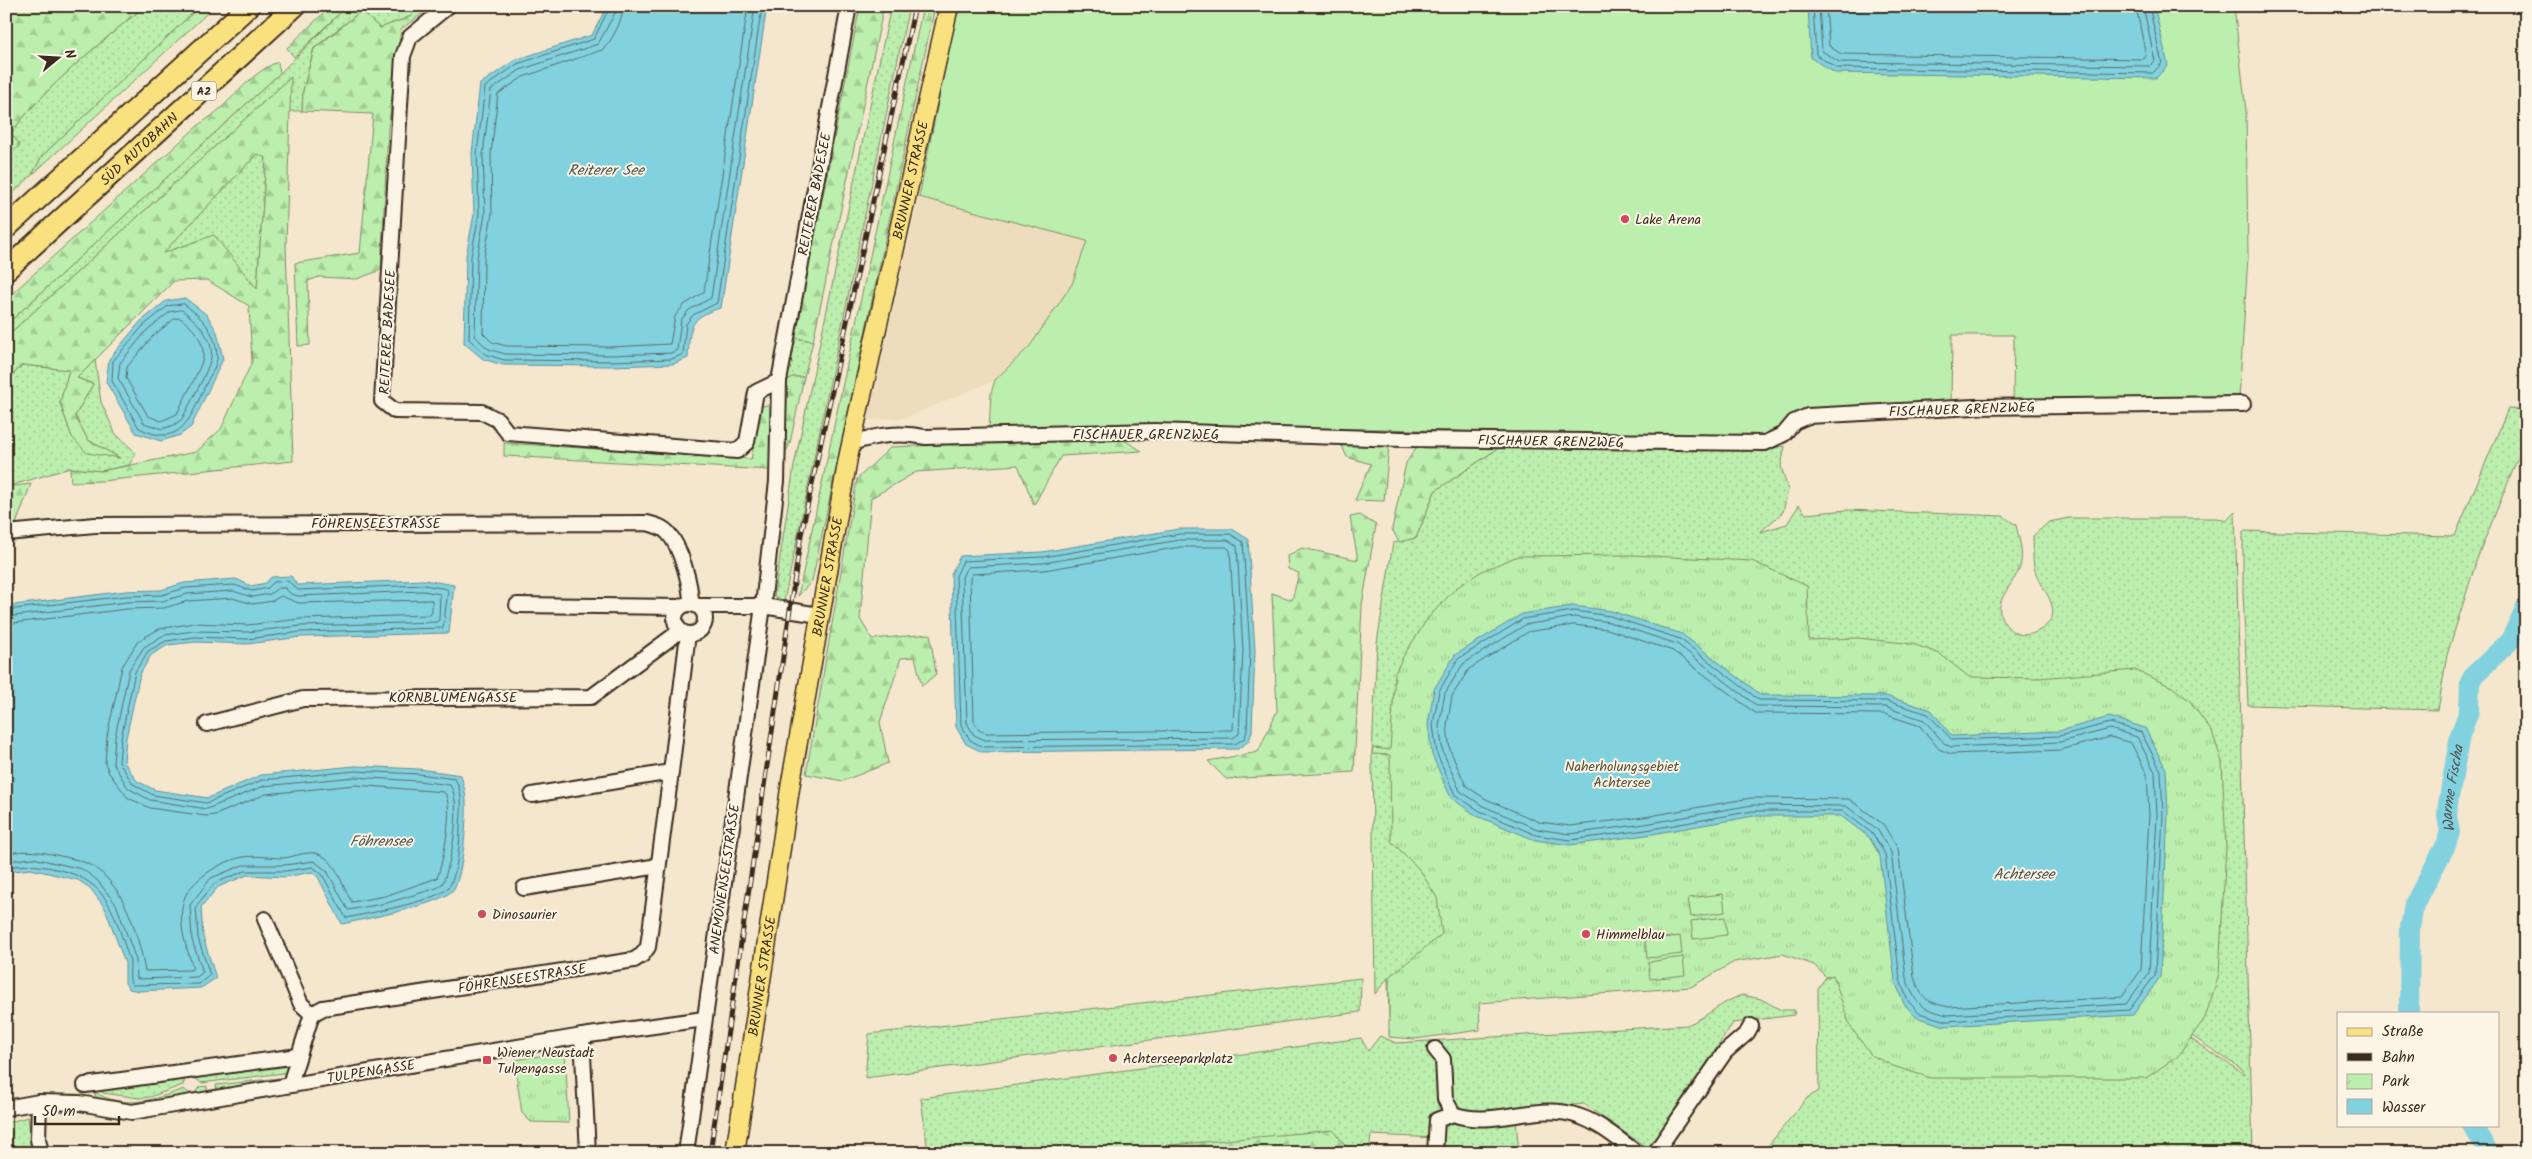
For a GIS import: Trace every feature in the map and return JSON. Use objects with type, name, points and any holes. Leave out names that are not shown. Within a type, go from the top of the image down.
[{"type":"highway","name":"A2","points":[[6,228],[249,6]]},
{"type":"highway","name":"SÜD AUTOBAHN","points":[[6,270],[295,6]]},
{"type":"main road","name":"BRUNNER STRASSE","points":[[735,1153],[819,615],[852,443],[949,6]]},
{"type":"street","name":"REITERER BADESEE","points":[[448,6],[410,37],[403,56],[382,401],[395,411],[482,412],[498,420],[508,433],[737,451],[747,442],[756,392],[779,381]]},
{"type":"street","name":"REITERER BADESEE","points":[[763,606],[777,480],[779,381],[849,6]]},
{"type":"street","name":"FISCHAUER GRENZWEG","points":[[852,443],[870,437],[902,433],[924,437],[1155,432],[1402,439],[1764,443],[1784,434],[1794,422],[1808,416],[1974,407],[2243,404]]},
{"type":"street","name":"FÖHRENSEESTRASSE","points":[[6,533],[105,525],[648,523],[668,532],[675,542],[691,590],[690,605]]},
{"type":"street","points":[[517,605],[763,606],[819,615]]},
{"type":"street","points":[[690,605],[674,616],[684,632],[697,632],[732,606]]},
{"type":"street","points":[[690,605],[704,612],[704,625]]},
{"type":"street","name":"ANEMONENSEESTRASSE","points":[[686,1153],[763,606]]},
{"type":"street","name":"FÖHRENSEESTRASSE","points":[[312,1014],[323,1008],[634,960],[642,955],[648,947],[671,772],[684,632]]},
{"type":"street","name":"KORNBLUMENGASSE","points":[[207,724],[303,699],[591,697],[684,632]]},
{"type":"street","points":[[532,795],[671,772]]},
{"type":"street","points":[[524,888],[658,866]]},
{"type":"street","points":[[265,919],[302,1004],[312,1014],[290,1084]]},
{"type":"street","name":"TULPENGASSE","points":[[6,1108],[39,1102],[79,1103],[132,1112],[582,1036],[704,1018]]},
{"type":"street","points":[[1655,1153],[1724,1052],[1748,1033],[1752,1026]]},
{"type":"street","points":[[582,1036],[588,1153]]},
{"type":"street","points":[[1435,1049],[1443,1059],[1445,1099],[1453,1114]]},
{"type":"street","points":[[85,1085],[298,1056]]},
{"type":"street","points":[[39,1102],[38,1139],[41,1153]]},
{"type":"street","points":[[1435,1153],[1437,1120],[1453,1114],[1469,1120],[1556,1112],[1577,1115],[1592,1122],[1637,1153]]},
{"type":"shaded area","points":[[919,197],[1087,241],[1072,284],[1030,346],[995,380],[905,418],[867,420]]},
{"type":"green space","points":[[6,6],[79,6],[91,12],[89,6],[145,6],[74,66],[40,99],[11,133],[20,145],[6,158]]},
{"type":"green space","points":[[145,6],[200,6],[42,156],[32,175],[6,200],[6,158],[19,145],[11,133],[25,115],[57,82]]},
{"type":"green space","points":[[200,6],[215,6],[32,175],[42,156]]},
{"type":"green space","points":[[331,6],[347,6],[294,57],[287,48]]},
{"type":"green space","points":[[347,6],[414,6],[412,16],[380,28],[361,11],[314,48],[303,91],[302,111],[289,111],[290,78],[6,337],[6,325],[280,73]]},
{"type":"green space","points":[[414,6],[433,6],[401,29],[388,130],[381,270],[357,279],[319,277],[308,281],[310,345],[298,346],[295,263],[360,253],[373,114],[302,111],[303,91],[314,49],[361,11],[380,28],[412,16]]},
{"type":"green space","points":[[860,6],[884,6],[813,341],[795,338]]},
{"type":"green space","points":[[891,6],[909,6],[784,601],[774,596],[794,466]]},
{"type":"green space","points":[[923,6],[935,6],[812,581],[798,596]]},
{"type":"green space","name":"Lake Arena","points":[[965,6],[2234,6],[2246,111],[2248,257],[2239,398],[2013,404],[2014,335],[1952,335],[1951,403],[1794,413],[1785,426],[1766,440],[1381,429],[989,431],[991,393],[995,380],[1030,346],[1072,284],[1087,241],[919,197],[955,18]]},
{"type":"green space","points":[[278,62],[280,73],[6,325],[6,299],[201,123],[221,108],[248,81]]},
{"type":"green space","points":[[291,77],[286,246],[293,461],[102,481],[71,482],[70,468],[101,471],[196,452],[221,429],[252,362],[249,306],[207,280],[174,281],[77,378],[93,384],[75,416],[88,440],[120,458],[87,453],[72,437],[60,403],[69,370],[23,365],[6,381],[6,337]],"holes":[[[257,154],[266,158],[257,289],[214,235],[163,253]]]},
{"type":"green space","points":[[257,154],[266,158],[257,289],[162,253]]},
{"type":"green space","points":[[795,338],[813,341],[804,377],[792,377],[787,381]]},
{"type":"green space","points":[[95,360],[101,402],[115,433],[136,453],[129,465],[101,471],[70,468],[6,487],[6,381],[23,365],[69,370],[60,403],[72,437],[118,457],[88,440],[75,416],[93,384],[77,378]]},
{"type":"green space","points":[[792,377],[804,377],[790,443],[780,465],[787,381]]},
{"type":"green space","points":[[774,404],[770,470],[504,456],[504,443],[751,459],[762,406]]},
{"type":"green space","points":[[2508,409],[2526,410],[2526,438],[2477,559],[2447,655],[2438,710],[2248,705],[2243,591],[2243,531],[2455,536]]},
{"type":"green space","points":[[1121,438],[1142,451],[1061,456],[1034,505],[1018,465],[916,472],[871,498],[860,619],[872,639],[930,634],[936,674],[922,686],[915,657],[901,658],[880,722],[888,763],[843,781],[806,774],[857,479],[891,447]]},
{"type":"green space","points":[[1341,444],[1389,445],[1384,501],[1355,500],[1371,464],[1347,457]]},
{"type":"green space","points":[[1418,445],[1500,447],[1435,491],[1416,538],[1399,542],[1392,529],[1406,463]]},
{"type":"green space","name":"Naherholungsgebiet Achtersee","points":[[1785,446],[1781,466],[1788,490],[1783,512],[1760,532],[1787,524],[1799,505],[1806,514],[1847,510],[2003,516],[2016,525],[2021,546],[2021,562],[2017,574],[2001,601],[2000,615],[2010,629],[2021,635],[2035,633],[2040,630],[2049,623],[2052,616],[2050,600],[2037,575],[2033,559],[2033,536],[2049,522],[2069,518],[2217,518],[2226,521],[2235,512],[2253,1153],[1762,1153],[1807,1098],[1819,1091],[1818,988],[1826,977],[1833,975],[2163,1051],[1499,870],[1389,1018],[1388,978],[1375,994],[1372,754],[1377,643],[1393,543],[1416,538],[1435,491],[1500,447],[1772,448]],"holes":[[[2192,1036],[2243,1070],[2244,1074],[2191,1039]]]},
{"type":"green space","points":[[31,484],[16,524],[6,525],[6,487]]},
{"type":"green space","points":[[1360,515],[1376,525],[1362,605],[1354,772],[1226,779],[1208,761],[1258,752],[1277,711],[1272,593],[1292,600],[1299,573],[1288,569],[1287,556],[1302,548],[1358,560],[1350,517]]},
{"type":"green space","name":"Naherholungsgebiet Achtersee","points":[[1631,555],[1752,561],[1807,586],[1809,640],[1858,638],[1913,644],[1940,654],[1969,677],[2039,678],[2135,670],[2172,687],[2190,701],[2212,732],[2222,762],[2226,846],[2219,974],[2205,1018],[2179,1055],[2146,1078],[1931,1078],[1893,1066],[1871,1055],[1850,1026],[1833,975],[1826,977],[1814,965],[1783,954],[1734,962],[1691,987],[1479,1003],[1480,1030],[1415,1039],[1389,1037],[1389,977],[1442,934],[1437,898],[1420,870],[1391,841],[1390,755],[1372,754],[1373,748],[1390,750],[1395,673],[1404,655],[1428,618],[1456,588],[1482,571],[1518,556]]},
{"type":"green space","points":[[1723,894],[1725,912],[1691,917],[1688,898]]},
{"type":"green space","points":[[1725,917],[1727,935],[1693,939],[1691,921]]},
{"type":"green space","points":[[1680,936],[1682,954],[1647,958],[1645,940]]},
{"type":"green space","points":[[1683,957],[1685,975],[1650,979],[1648,962]]},
{"type":"green space","points":[[1361,978],[1360,1012],[865,1078],[869,1034]]},
{"type":"green space","points":[[1742,995],[1761,999],[1781,1010],[1795,1010],[1794,1015],[1733,1023],[1650,1150],[1584,1104],[1515,1110],[1519,1153],[1438,1153],[1438,1138],[1371,1135],[1369,1153],[1346,1153],[1346,1146],[1150,1147],[1117,1153],[928,1153],[921,1098],[1361,1038],[1368,1051],[1380,1036],[1396,1043],[1687,1025]]},
{"type":"green space","points":[[565,1052],[569,1123],[531,1122],[522,1113],[514,1060]]},
{"type":"green space","points":[[284,1063],[288,1068],[287,1072],[284,1073],[201,1083],[194,1077],[228,1074],[236,1068],[241,1072]]},
{"type":"green space","points":[[186,1077],[183,1085],[150,1097],[139,1098],[103,1093],[96,1088]]},
{"type":"green space","points":[[280,1078],[278,1080],[217,1092],[216,1085]]},
{"type":"green space","points":[[207,1086],[207,1094],[139,1104],[112,1103],[97,1100],[94,1092],[117,1101],[128,1102],[150,1100],[184,1089],[189,1093],[195,1093],[199,1087]]},
{"type":"green space","points":[[28,1117],[33,1153],[6,1153],[6,1123]]},
{"type":"green space","points":[[1333,1130],[1346,1146],[1346,1153],[1117,1153],[1150,1147]]},
{"type":"water","name":"Reiterer See","points":[[607,6],[767,6],[721,308],[702,315],[697,320],[693,325],[689,339],[688,358],[673,364],[611,366],[503,365],[483,359],[464,343],[466,256],[474,214],[472,153],[480,84],[515,60],[592,35]]},
{"type":"water","points":[[1808,6],[2154,6],[2168,65],[2156,78],[1835,73],[1811,58]]},
{"type":"water","points":[[185,298],[207,315],[217,332],[223,359],[191,427],[180,435],[161,441],[136,433],[106,382],[109,359],[140,322],[166,301]]},
{"type":"water","points":[[1179,529],[1232,529],[1248,539],[1255,651],[1252,731],[1249,741],[1238,749],[982,752],[966,744],[956,727],[951,574],[960,556],[1042,552]]},
{"type":"water","name":"Föhrensee","points":[[291,576],[297,585],[424,580],[454,585],[449,633],[301,637],[247,644],[195,642],[168,645],[151,655],[140,674],[126,738],[124,762],[137,781],[155,790],[208,798],[261,775],[355,766],[419,769],[461,775],[466,798],[466,821],[462,862],[456,885],[444,897],[432,902],[342,924],[318,877],[312,872],[285,877],[247,875],[218,887],[201,907],[203,937],[216,978],[201,988],[139,991],[129,989],[125,983],[125,963],[105,908],[90,888],[78,880],[31,869],[6,872],[6,606],[126,591],[161,590],[184,583],[236,579],[251,586],[266,583],[271,577]]},
{"type":"water","name":"Achtersee","points":[[1573,606],[1611,611],[1682,634],[1761,695],[1886,696],[1931,710],[1952,736],[2059,731],[2110,717],[2145,728],[2166,769],[2168,815],[2160,977],[2133,1015],[1945,1026],[1916,1017],[1904,1004],[1895,981],[1880,856],[1869,837],[1841,816],[1754,816],[1646,835],[1570,845],[1535,840],[1477,816],[1451,798],[1432,755],[1428,725],[1434,689],[1455,655],[1522,614]]},
{"type":"waterway","name":"Warme Fischa","points":[[2409,1012],[2410,928],[2414,905],[2446,845],[2450,832],[2447,816],[2448,804],[2460,735],[2469,711],[2470,682],[2474,675],[2510,641],[2526,607]]},
{"type":"waterway","name":"Warme Fischa","points":[[2473,1126],[2489,1153]]},
{"type":"railway","points":[[710,1153],[801,535],[915,6]]},
{"type":"place","name":"Lake Arena","points":[[1625,219]]},
{"type":"place","name":"Dinosaurier","points":[[482,914]]},
{"type":"place","name":"Himmelblau","points":[[1586,934]]},
{"type":"place","name":"Achterseeparkplatz","points":[[1113,1058]]},
{"type":"place","name":"Wiener Neustadt Tulpengasse","points":[[487,1060]]}]
